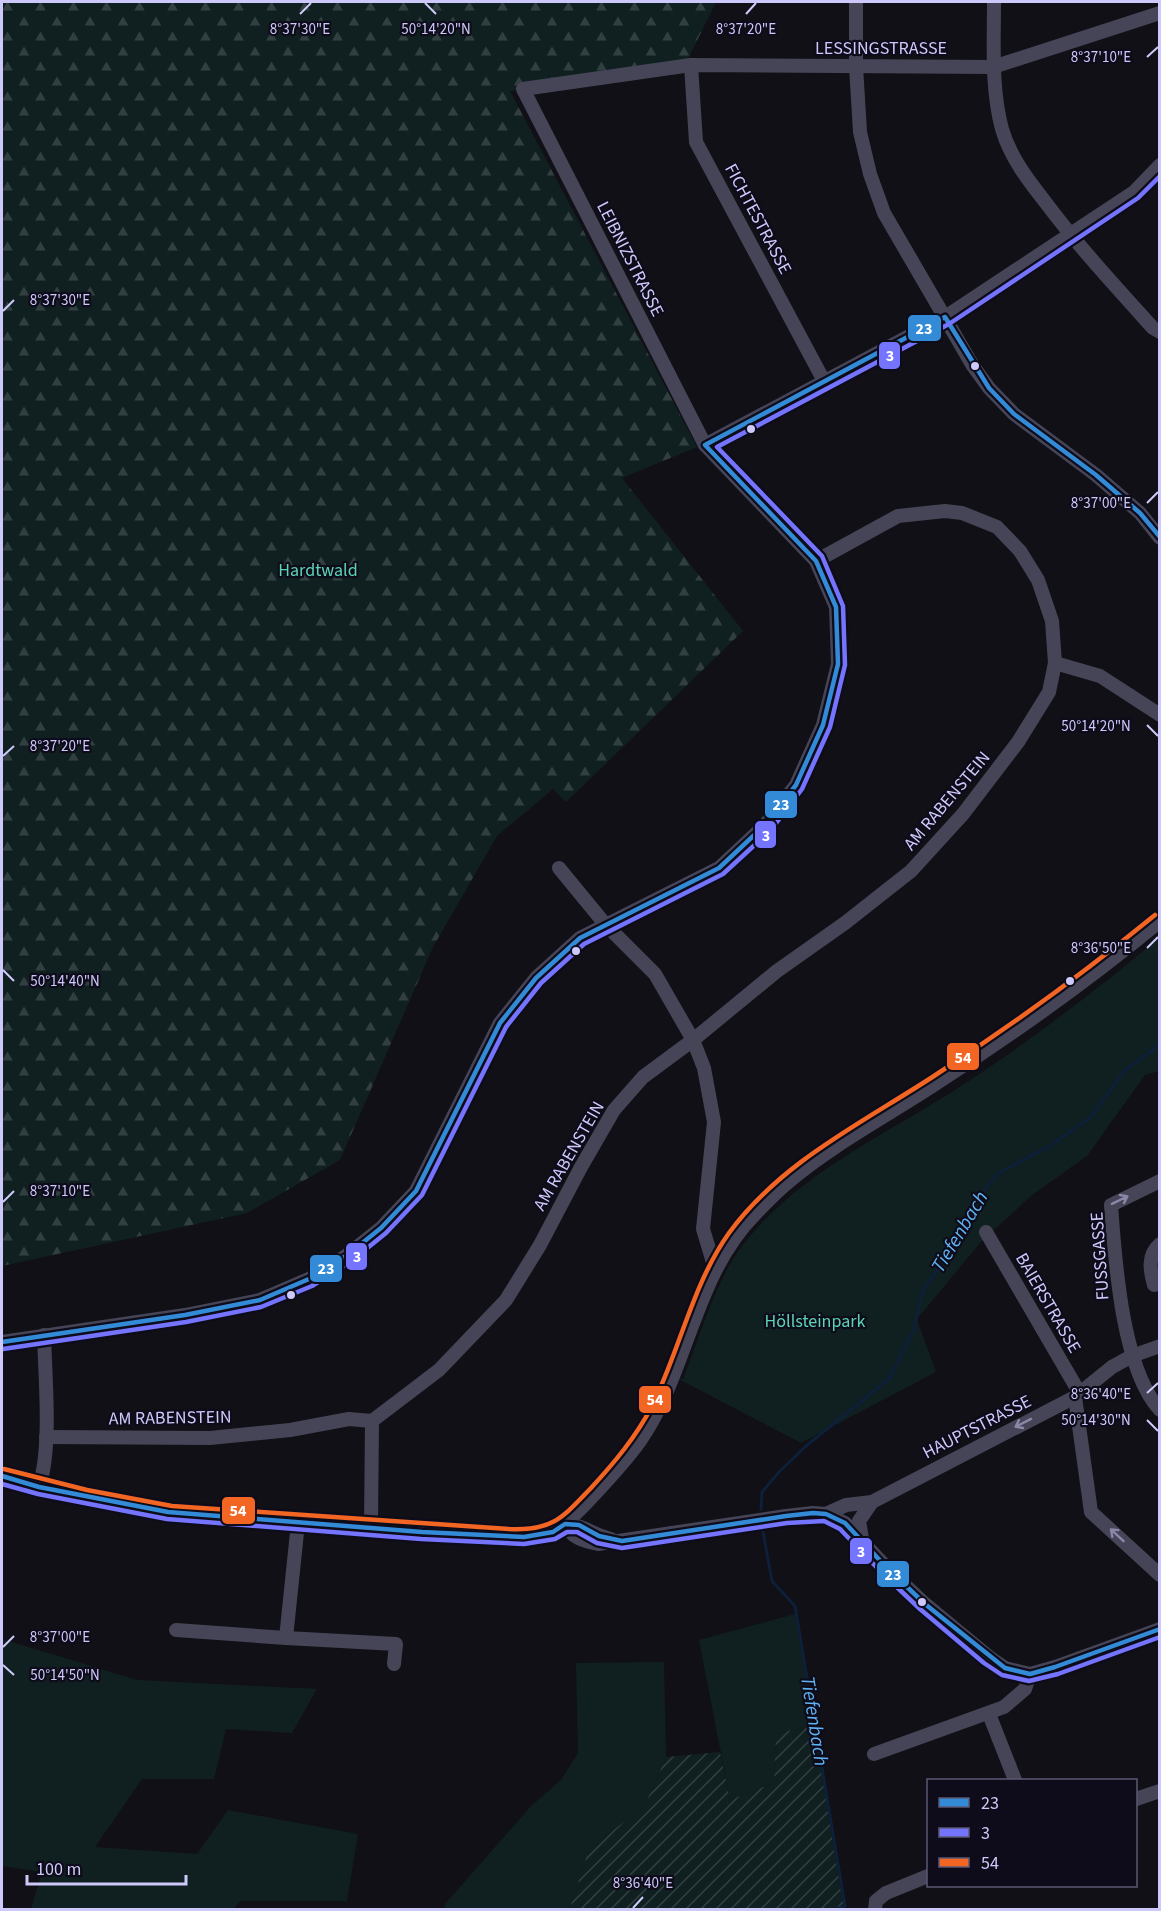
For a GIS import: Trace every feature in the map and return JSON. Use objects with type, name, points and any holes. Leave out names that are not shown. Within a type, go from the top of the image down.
[{"type":"street","points":[[856,2],[856,66],[860,132],[870,174],[884,213],[989,388],[1014,414],[1096,475],[1140,513],[1160,538]]},
{"type":"street","points":[[994,2],[993,67],[1002,127],[1009,148],[1023,173],[1071,236],[1153,328],[1160,332]]},
{"type":"street","name":"LESSINGSTRASSE","points":[[523,89],[691,65],[993,67],[1160,13]]},
{"type":"street","name":"FICHTESTRASSE","points":[[691,65],[696,142],[825,381]]},
{"type":"street","name":"LEIBNIZSTRASSE","points":[[523,89],[705,445],[816,561]]},
{"type":"street","points":[[705,445],[945,317],[1071,236],[1134,192],[1160,165]]},
{"type":"street","name":"AM RABENSTEIN","points":[[46,1437],[210,1438],[290,1430],[349,1419],[372,1420],[439,1370],[506,1300],[540,1245],[614,1110],[643,1077],[693,1040],[777,971],[845,923],[911,872],[963,814],[1018,742],[1049,692],[1055,663],[1052,621],[1038,580],[1020,551],[997,527],[962,513],[945,511],[898,516],[816,561]]},
{"type":"street","points":[[2,1342],[260,1300],[309,1279],[346,1256],[381,1228],[416,1191],[500,1023],[536,978],[580,938],[719,868],[765,825],[796,785],[823,725],[838,664],[836,608],[816,561]]},
{"type":"street","points":[[1055,663],[1100,676],[1160,715]]},
{"type":"street","points":[[559,868],[605,924],[655,974],[693,1040],[704,1068],[714,1122],[703,1229],[715,1269]]},
{"type":"street","points":[[2,1476],[39,1487],[168,1512],[524,1538],[553,1532],[565,1524],[643,1437],[673,1377],[715,1269],[751,1218],[786,1183],[830,1151],[939,1082],[1037,1015],[1085,981],[1160,921]]},
{"type":"street","name":"FUSSGASSE","points":[[1132,1356],[1117,1276],[1111,1205],[1160,1181]]},
{"type":"street","name":"BAIERSTRASSE","points":[[986,1232],[1077,1395]]},
{"type":"street","points":[[1154,1285],[1150,1270],[1153,1251],[1160,1244]]},
{"type":"street","points":[[39,1487],[46,1437],[44,1335]]},
{"type":"street","name":"HAUPTSTRASSE","points":[[826,1514],[846,1505],[872,1502],[1077,1395],[1102,1373],[1132,1356],[1160,1346]]},
{"type":"street","points":[[1132,1356],[1150,1400],[1160,1410]]},
{"type":"street","points":[[1077,1395],[1091,1512],[1160,1575]]},
{"type":"street","points":[[371,1527],[372,1420]]},
{"type":"street","points":[[862,1539],[859,1521],[872,1502]]},
{"type":"street","points":[[565,1524],[579,1525],[599,1536],[622,1541],[786,1516],[826,1514],[845,1523],[925,1604],[988,1658],[1005,1668],[1030,1674],[1160,1629]]},
{"type":"street","points":[[286,1638],[298,1522]]},
{"type":"street","points":[[176,1630],[396,1644],[394,1664]]},
{"type":"street","points":[[874,1754],[1004,1707],[1025,1689],[1030,1674]]},
{"type":"street","points":[[989,1714],[1015,1779]]},
{"type":"street","points":[[1137,1799],[1160,1791]]},
{"type":"street","points":[[875,1910],[876,1901],[885,1893],[927,1876]]},
{"type":"green space","name":"Hardtwald","points":[[2,2],[716,2],[685,65],[510,91],[697,447],[622,478],[743,631],[566,802],[553,789],[497,836],[433,947],[340,1160],[247,1213],[2,1266]]},
{"type":"green space","name":"Höllsteinpark","points":[[1159,938],[1159,1071],[1145,1075],[1087,1156],[1032,1195],[981,1242],[917,1319],[936,1372],[801,1443],[673,1376],[683,1379],[730,1264],[761,1224],[785,1201],[838,1161],[952,1092],[1006,1056],[1084,999]]},
{"type":"green space","points":[[795,1614],[814,1726],[776,1733],[774,1783],[730,1800],[699,1640]]},
{"type":"green space","points":[[2,1639],[137,1680],[317,1689],[292,1733],[226,1729],[214,1779],[142,1779],[95,1847],[197,1854],[228,1810],[358,1834],[347,1901],[240,1901],[233,1910],[31,1909],[42,1872],[2,1866]]},
{"type":"green space","points":[[664,1662],[666,1757],[644,1807],[589,1848],[570,1908],[444,1910],[445,1904],[532,1805],[561,1780],[578,1753],[576,1663]]},
{"type":"green space","points":[[814,1726],[844,1909],[564,1909],[570,1908],[589,1848],[644,1807],[666,1757],[720,1752],[730,1800],[774,1783],[776,1733]]},
{"type":"waterway","name":"Tiefenbach","points":[[761,1509],[762,1492],[779,1472],[806,1446],[889,1379],[914,1329],[923,1290],[955,1246],[974,1203],[998,1173],[1048,1147],[1090,1118],[1125,1070],[1157,1047],[1160,1042]]},
{"type":"waterway","name":"Tiefenbach","points":[[763,1532],[772,1581],[795,1606],[845,1906],[833,1910]]},
{"type":"transit line","name":"3","points":[[3,1349],[186,1322],[261,1307],[312,1286],[350,1262],[386,1233],[422,1195],[506,1027],[541,983],[584,944],[723,874],[771,830],[802,789],[830,727],[845,665],[843,606],[822,556],[717,447],[949,324],[1138,198],[1160,176]]},
{"type":"transit line","name":"23","points":[[2,1342],[185,1315],[260,1300],[309,1279],[346,1256],[381,1228],[416,1191],[500,1023],[536,978],[580,938],[719,868],[765,825],[796,785],[823,725],[838,664],[836,607],[816,561],[705,445],[945,317],[989,388],[1014,414],[1096,475],[1140,513],[1160,537]]},
{"type":"transit line","name":"54","points":[[4,1469],[87,1490],[172,1506],[509,1529],[536,1528],[547,1525],[564,1515],[600,1479],[639,1428],[662,1385],[705,1274],[729,1233],[750,1208],[773,1185],[824,1146],[934,1076],[1047,999],[1155,915]]},
{"type":"transit line","name":"23","points":[[2,1476],[39,1487],[168,1512],[422,1532],[524,1537],[553,1532],[565,1524],[579,1525],[599,1536],[622,1541],[786,1516],[826,1514],[845,1523],[925,1604],[1005,1668],[1030,1674],[1160,1629]]},
{"type":"transit line","name":"3","points":[[2,1484],[38,1494],[167,1519],[421,1539],[524,1544],[555,1539],[567,1532],[577,1532],[597,1543],[622,1548],[787,1523],[824,1521],[840,1529],[920,1609],[984,1663],[1002,1675],[1029,1681],[1058,1674],[1160,1637]]}]
